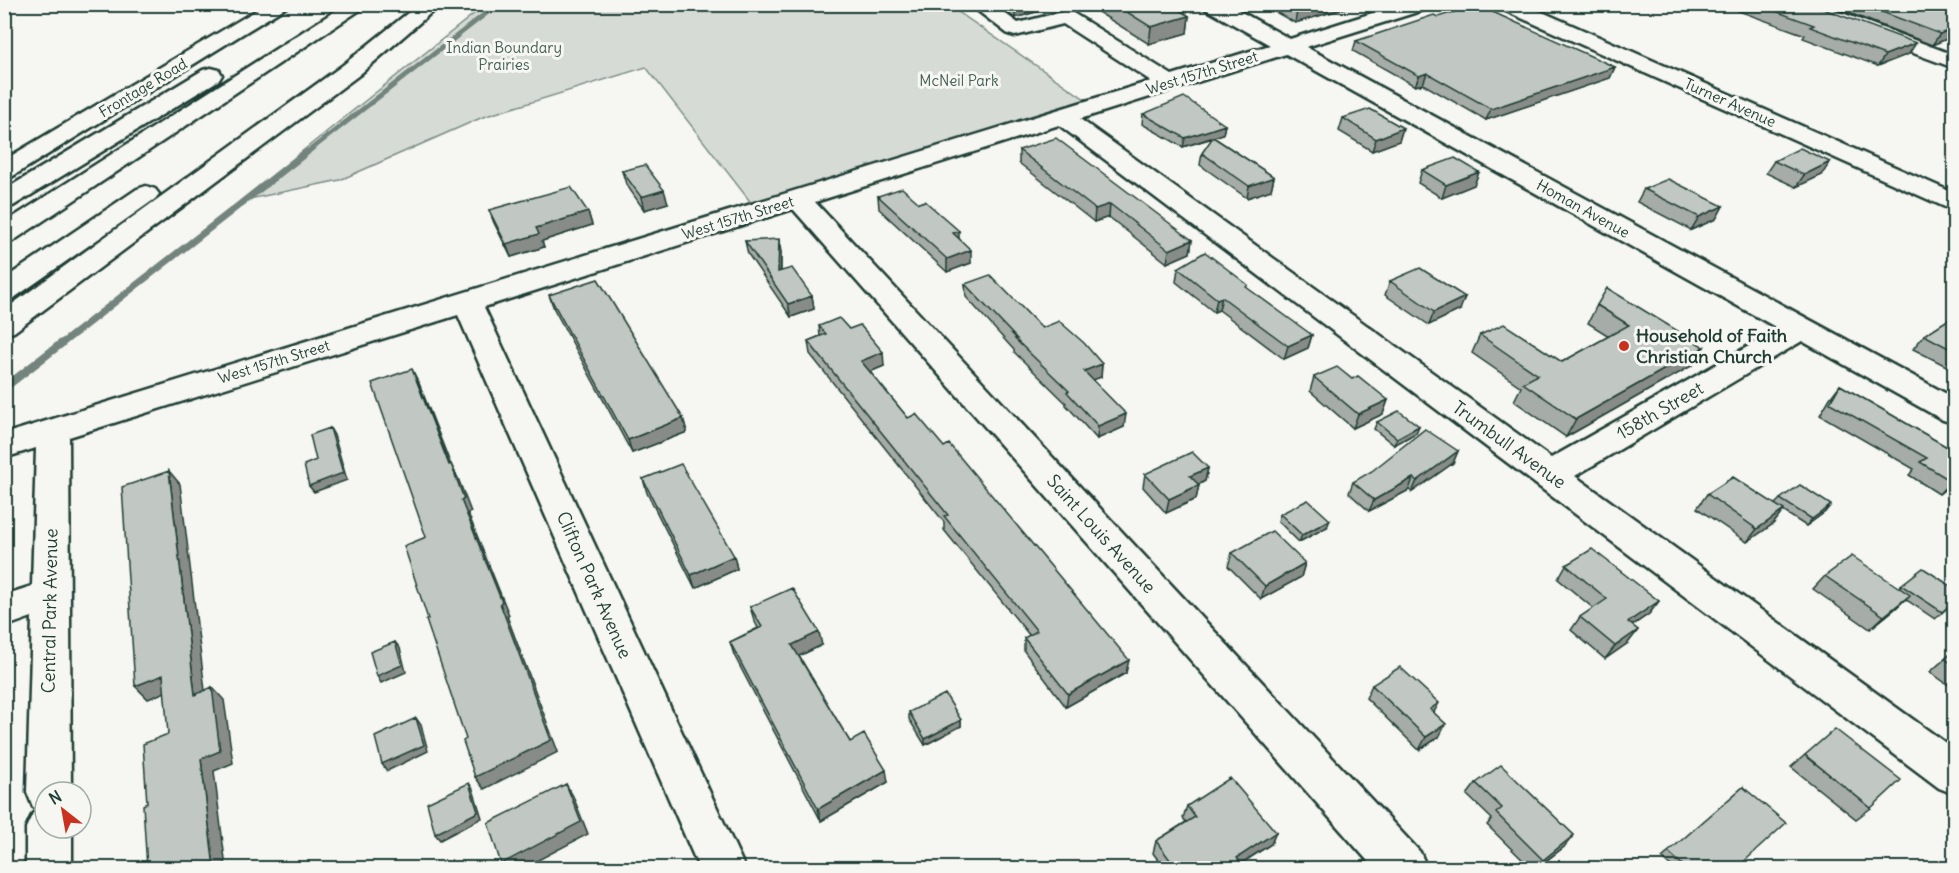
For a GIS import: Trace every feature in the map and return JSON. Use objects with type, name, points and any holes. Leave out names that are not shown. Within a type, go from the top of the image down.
[{"type":"main road","name":"Frontage Road","points":[[4,171],[282,4]]},
{"type":"main road","points":[[4,201],[332,4]]},
{"type":"main road","points":[[4,235],[360,4]]},
{"type":"main road","points":[[4,292],[423,4]]},
{"type":"main road","points":[[4,325],[351,70],[432,4]]},
{"type":"main road","points":[[978,4],[1015,30],[1066,17],[1169,83]]},
{"type":"main road","name":"Homan Avenue","points":[[1211,4],[1954,412]]},
{"type":"main road","name":"West 157th Street","points":[[4,446],[1423,4]]},
{"type":"main road","name":"Turner Avenue","points":[[1506,4],[1954,202]]},
{"type":"main road","points":[[1798,4],[1954,62]]},
{"type":"main road","name":"Trumbull Avenue","points":[[1063,117],[1954,774]]},
{"type":"main road","name":"Saint Louis Avenue","points":[[798,199],[1404,868]]},
{"type":"main road","name":"Clifton Park Avenue","points":[[467,302],[722,868]]},
{"type":"main road","name":"158th Street","points":[[1549,475],[1801,328]]},
{"type":"main road","name":"Central Park Avenue","points":[[49,780],[53,431]]},
{"type":"main road","points":[[4,611],[50,595]]},
{"type":"main road","points":[[49,840],[49,868]]},
{"type":"green space","points":[[485,5],[948,5],[1095,106],[752,204],[646,67],[483,117],[340,180],[240,201]]},
{"type":"building","points":[[1114,4],[1170,4],[1189,16],[1151,27]]},
{"type":"building","points":[[1284,4],[1321,4],[1297,11]]},
{"type":"building","points":[[1756,4],[1810,4],[1916,43],[1885,55]]},
{"type":"building","points":[[1861,4],[1954,4],[1954,28],[1940,34]]},
{"type":"building","points":[[1477,5],[1615,67],[1491,109],[1427,73],[1419,76],[1356,41],[1434,15],[1438,17]]},
{"type":"building","points":[[1184,97],[1225,125],[1185,138],[1143,114]]},
{"type":"building","points":[[1370,109],[1403,128],[1376,139],[1343,118]]},
{"type":"building","points":[[1213,137],[1274,177],[1249,186],[1202,153]]},
{"type":"building","points":[[1056,138],[1192,240],[1169,250],[1110,204],[1095,209],[1019,150]]},
{"type":"building","points":[[1800,148],[1830,162],[1804,175],[1774,161]]},
{"type":"building","points":[[1455,158],[1479,172],[1446,185],[1422,170]]},
{"type":"building","points":[[645,165],[664,190],[641,197],[622,171]]},
{"type":"building","points":[[1668,179],[1723,206],[1699,217],[1644,189]]},
{"type":"building","points":[[571,187],[588,212],[536,228],[539,234],[506,244],[489,210]]},
{"type":"building","points":[[902,188],[919,203],[925,201],[959,231],[953,233],[971,250],[947,259],[878,196]]},
{"type":"building","points":[[779,239],[778,272],[792,268],[812,296],[788,304],[745,241]]},
{"type":"building","points":[[1205,252],[1248,285],[1246,287],[1312,335],[1288,346],[1222,297],[1217,299],[1178,268]]},
{"type":"building","points":[[1420,268],[1465,297],[1434,312],[1390,281]]},
{"type":"building","points":[[990,275],[1042,328],[1059,321],[1084,343],[1102,364],[1084,371],[1126,414],[1098,426],[1067,392],[1069,391],[1015,339],[1017,339],[965,284]]},
{"type":"building","points":[[598,279],[683,418],[628,440],[549,295]]},
{"type":"building","points":[[1607,288],[1704,347],[1576,419],[1523,383],[1538,375],[1480,335],[1504,324],[1562,362],[1629,325],[1597,305]]},
{"type":"building","points":[[1954,316],[1954,351],[1924,335]]},
{"type":"building","points":[[839,318],[849,329],[860,325],[883,352],[861,361],[908,418],[916,414],[944,447],[949,444],[1129,660],[1068,694],[1024,638],[1037,631],[944,516],[948,515],[808,341],[826,334],[819,326]]},
{"type":"building","points":[[1337,367],[1352,379],[1358,376],[1388,400],[1358,414],[1314,377]]},
{"type":"building","points":[[412,369],[449,465],[451,464],[464,499],[461,500],[502,602],[500,603],[551,740],[475,777],[463,741],[466,739],[404,546],[426,537],[372,383]]},
{"type":"building","points":[[1840,385],[1954,451],[1954,478],[1951,481],[1920,462],[1927,458],[1830,403]]},
{"type":"building","points":[[1399,411],[1419,426],[1397,438],[1377,422]]},
{"type":"building","points":[[330,428],[343,473],[309,486],[304,465],[316,460],[310,435]]},
{"type":"building","points":[[1425,429],[1458,451],[1417,481],[1413,478],[1374,500],[1353,482],[1372,471]]},
{"type":"building","points":[[1192,452],[1208,468],[1190,476],[1199,485],[1169,499],[1145,474]]},
{"type":"building","points":[[681,464],[734,556],[691,575],[643,479]]},
{"type":"building","points":[[169,471],[195,695],[212,687],[220,751],[201,759],[214,868],[147,868],[143,805],[147,803],[143,744],[168,734],[163,675],[135,686],[122,487]]},
{"type":"building","points":[[1733,477],[1784,510],[1757,529],[1707,494]]},
{"type":"building","points":[[1800,485],[1831,505],[1812,519],[1780,499]]},
{"type":"building","points":[[1308,500],[1330,520],[1302,535],[1280,514]]},
{"type":"building","points":[[1272,531],[1305,563],[1265,586],[1232,553]]},
{"type":"building","points":[[1592,549],[1659,601],[1628,622],[1638,630],[1615,646],[1580,617],[1607,599],[1566,565]]},
{"type":"building","points":[[1852,556],[1910,595],[1884,616],[1825,576]]},
{"type":"building","points":[[1923,568],[1954,588],[1954,601],[1942,612],[1901,585]]},
{"type":"building","points":[[792,588],[819,632],[792,645],[850,742],[864,734],[886,770],[818,809],[730,642],[762,627],[750,607]]},
{"type":"building","points":[[395,642],[402,665],[377,676],[370,652]]},
{"type":"building","points":[[1954,651],[1954,665],[1945,659]]},
{"type":"building","points":[[1400,667],[1439,703],[1430,709],[1446,724],[1426,737],[1372,685]]},
{"type":"building","points":[[945,694],[961,720],[925,739],[909,712]]},
{"type":"building","points":[[416,718],[424,745],[382,764],[375,737]]},
{"type":"building","points":[[1835,729],[1901,780],[1871,808],[1805,755]]},
{"type":"building","points":[[1501,765],[1574,835],[1543,860],[1496,813],[1502,808],[1476,783]]},
{"type":"building","points":[[1230,778],[1276,832],[1237,858],[1245,868],[1176,868],[1156,841],[1195,817],[1187,806]]},
{"type":"building","points":[[469,783],[478,812],[435,834],[427,803]]},
{"type":"building","points":[[566,784],[581,822],[501,864],[488,823]]},
{"type":"building","points":[[1743,787],[1786,823],[1737,868],[1686,868],[1668,852]]},
{"type":"waterway","points":[[305,154],[498,4]]},
{"type":"waterway","points":[[61,344],[307,152]]},
{"type":"waterway","points":[[4,388],[62,343]]},
{"type":"place","name":"Household of Faith Christian Church","points":[[1624,346]]},
{"type":"park label","name":"Indian Boundary Prairies","points":[[504,56]]},
{"type":"park label","name":"McNeil Park","points":[[959,81]]}]
